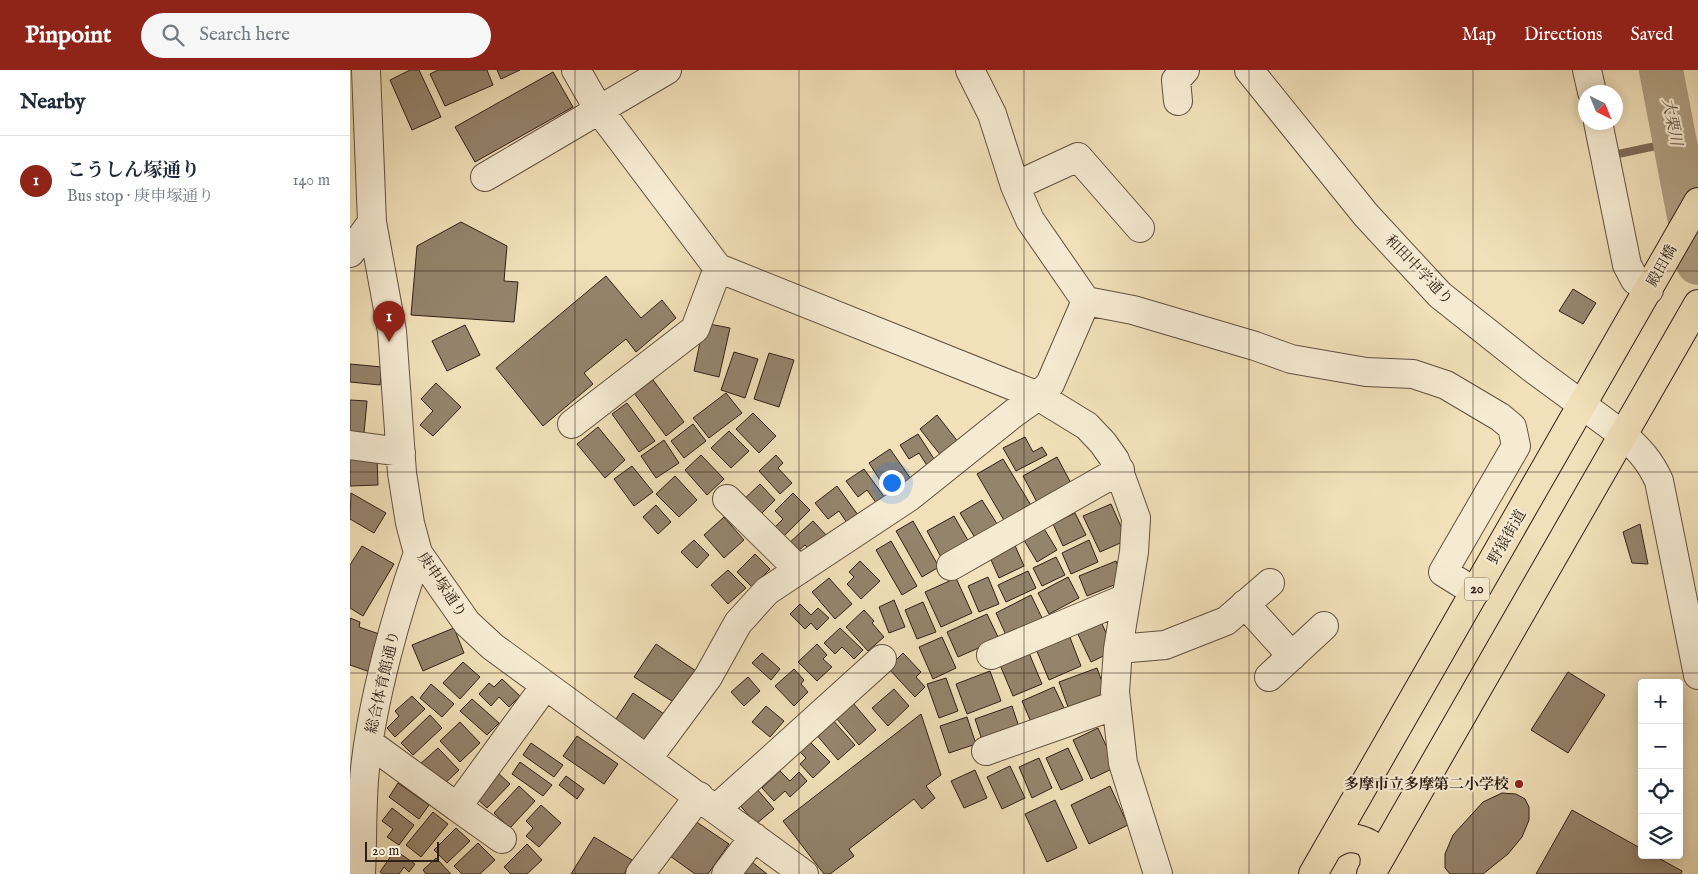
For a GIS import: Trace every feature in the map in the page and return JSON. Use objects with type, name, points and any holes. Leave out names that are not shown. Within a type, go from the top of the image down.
[{"type":"main road","name":"殿田橋","points":[[1641,292],[1698,202]]},
{"type":"main road","name":"野猿街道","points":[[1313,874],[1582,405],[1641,292]]},
{"type":"main road","points":[[1372,871],[1698,304]]},
{"type":"main road","points":[[1329,847],[1340,840],[1362,839],[1370,844],[1375,857],[1372,871]]},
{"type":"street","name":"庚申塚通り","points":[[366,70],[372,222],[392,331],[404,483],[418,553],[467,623],[492,647],[648,758],[804,874]]},
{"type":"street","points":[[576,70],[599,110],[718,268],[1038,396],[1087,426],[1103,442],[1120,470],[1136,518],[1134,552],[1118,650],[1116,706],[1123,763],[1158,874]]},
{"type":"street","points":[[485,177],[667,70]]},
{"type":"street","points":[[970,70],[992,114],[1015,186],[1030,220],[1086,301],[1133,310],[1255,346],[1291,359],[1366,372],[1413,374],[1446,385],[1500,417],[1512,428],[1516,446],[1444,572],[1475,592]]},
{"type":"street","points":[[1178,101],[1176,80],[1185,70]]},
{"type":"street","name":"和田中学通り","points":[[1249,70],[1366,215],[1440,295],[1502,345],[1640,449],[1651,464],[1659,481],[1698,675]]},
{"type":"street","points":[[1587,70],[1590,85]]},
{"type":"street","points":[[1600,130],[1627,265],[1641,292]]},
{"type":"street","points":[[1015,186],[1078,157],[1140,228]]},
{"type":"street","points":[[350,193],[372,222],[350,253]]},
{"type":"street","points":[[572,424],[695,329],[718,268]]},
{"type":"street","points":[[648,758],[708,677],[738,623],[767,591],[909,497],[1038,396],[1050,384],[1086,301]]},
{"type":"street","points":[[350,444],[401,452]]},
{"type":"street","points":[[951,566],[1120,470]]},
{"type":"street","points":[[727,499],[799,570]]},
{"type":"street","name":"総合体育館通り","points":[[361,874],[362,750],[408,581],[418,553]]},
{"type":"street","points":[[1118,650],[1166,645],[1226,621],[1270,583]]},
{"type":"street","points":[[992,655],[1126,598]]},
{"type":"street","points":[[1245,604],[1292,656]]},
{"type":"street","points":[[1269,677],[1324,626]]},
{"type":"street","points":[[640,874],[707,802],[882,659]]},
{"type":"street","points":[[457,806],[545,686]]},
{"type":"street","points":[[986,751],[1116,706]]},
{"type":"street","points":[[362,750],[457,806],[502,839]]},
{"type":"street","points":[[726,874],[754,837]]},
{"type":"building","points":[[410,70],[419,70],[441,117],[412,130],[390,80]]},
{"type":"building","points":[[438,70],[487,70],[493,85],[445,106],[430,74]]},
{"type":"building","points":[[497,70],[520,70],[501,79]]},
{"type":"building","points":[[553,72],[573,107],[475,162],[455,127]]},
{"type":"building","points":[[461,222],[507,246],[504,281],[518,282],[514,322],[411,315],[417,246]]},
{"type":"building","points":[[606,276],[641,318],[662,300],[676,318],[636,352],[626,339],[584,373],[593,384],[543,426],[496,368]]},
{"type":"building","points":[[1573,289],[1596,303],[1583,324],[1559,311]]},
{"type":"building","points":[[704,323],[730,328],[719,377],[694,371]]},
{"type":"building","points":[[465,325],[480,355],[447,371],[432,341]]},
{"type":"building","points":[[734,352],[758,359],[745,398],[721,390]]},
{"type":"building","points":[[769,353],[794,360],[779,407],[754,399]]},
{"type":"building","points":[[350,364],[382,367],[380,385],[350,382]]},
{"type":"building","points":[[653,380],[684,422],[666,436],[634,393]]},
{"type":"building","points":[[436,383],[461,407],[433,436],[420,425],[433,411],[421,399]]},
{"type":"building","points":[[726,393],[742,413],[709,438],[693,418]]},
{"type":"building","points":[[350,400],[367,401],[364,433],[350,432]]},
{"type":"building","points":[[627,403],[655,441],[639,452],[612,414]]},
{"type":"building","points":[[753,413],[776,436],[759,453],[736,429]]},
{"type":"building","points":[[937,415],[959,443],[942,457],[920,429]]},
{"type":"building","points":[[693,424],[706,441],[684,458],[671,441]]},
{"type":"building","points":[[598,427],[625,460],[605,478],[577,444]]},
{"type":"building","points":[[729,431],[749,451],[731,468],[711,448]]},
{"type":"building","points":[[918,434],[938,465],[930,470],[919,453],[909,459],[900,445]]},
{"type":"building","points":[[1025,437],[1033,452],[1042,447],[1047,455],[1016,471],[1003,448]]},
{"type":"building","points":[[664,440],[679,463],[656,478],[641,456]]},
{"type":"building","points":[[890,449],[911,479],[902,485],[892,471],[880,480],[869,463]]},
{"type":"building","points":[[701,455],[724,479],[707,495],[685,470]]},
{"type":"building","points":[[776,455],[783,463],[778,468],[792,483],[780,494],[759,471]]},
{"type":"building","points":[[1057,457],[1072,485],[1038,504],[1023,476]]},
{"type":"building","points":[[377,458],[378,485],[350,486],[350,459]]},
{"type":"building","points":[[1003,459],[1032,507],[1005,522],[977,474]]},
{"type":"building","points":[[632,466],[653,492],[634,506],[614,479]]},
{"type":"building","points":[[864,469],[885,498],[877,504],[867,490],[858,497],[846,481]]},
{"type":"building","points":[[675,476],[697,500],[679,517],[656,494]]},
{"type":"building","points":[[760,484],[775,500],[757,518],[741,502]]},
{"type":"building","points":[[837,486],[858,515],[847,523],[839,511],[828,519],[815,503]]},
{"type":"building","points":[[351,493],[386,513],[374,533],[350,519]]},
{"type":"building","points":[[793,493],[810,510],[783,537],[774,528],[783,519],[775,511]]},
{"type":"building","points":[[982,500],[999,527],[977,541],[960,513]]},
{"type":"building","points":[[1111,504],[1127,540],[1100,552],[1083,516]]},
{"type":"building","points":[[656,505],[671,522],[658,534],[643,517]]},
{"type":"building","points":[[1075,513],[1086,535],[1063,546],[1053,524]]},
{"type":"building","points":[[954,516],[970,544],[942,559],[927,531]]},
{"type":"building","points":[[724,517],[744,540],[724,558],[704,535]]},
{"type":"building","points":[[813,521],[827,536],[811,551],[805,545],[796,553],[788,544]]},
{"type":"building","points":[[913,521],[939,567],[922,577],[896,531]]},
{"type":"building","points":[[1640,524],[1648,564],[1632,563],[1623,532]]},
{"type":"building","points":[[1043,527],[1057,550],[1037,562],[1024,540]]},
{"type":"building","points":[[694,540],[709,555],[697,568],[681,552]]},
{"type":"building","points":[[1089,540],[1098,562],[1071,574],[1062,553]]},
{"type":"building","points":[[891,541],[917,586],[902,595],[876,550]]},
{"type":"building","points":[[1013,541],[1024,566],[999,578],[988,553]]},
{"type":"building","points":[[362,546],[394,564],[363,616],[350,608],[350,565]]},
{"type":"building","points":[[755,554],[770,569],[752,587],[737,572]]},
{"type":"building","points":[[1056,557],[1065,575],[1042,586],[1033,568]]},
{"type":"building","points":[[860,561],[880,581],[861,599],[847,584],[854,577],[849,572]]},
{"type":"building","points":[[1116,561],[1124,581],[1087,596],[1079,576]]},
{"type":"building","points":[[728,570],[746,588],[728,604],[711,585]]},
{"type":"building","points":[[1028,571],[1036,588],[1006,602],[998,585]]},
{"type":"building","points":[[988,577],[999,604],[979,612],[968,586]]},
{"type":"building","points":[[1068,577],[1079,598],[1049,614],[1038,593]]},
{"type":"building","points":[[829,578],[852,604],[835,619],[812,592]]},
{"type":"building","points":[[956,578],[972,613],[941,627],[925,592]]},
{"type":"building","points":[[1031,595],[1042,618],[1006,635],[996,613]]},
{"type":"building","points":[[894,600],[905,627],[889,633],[879,607]]},
{"type":"building","points":[[923,602],[936,632],[917,639],[905,610]]},
{"type":"building","points":[[800,604],[811,615],[818,608],[829,618],[817,630],[811,623],[805,629],[790,614]]},
{"type":"building","points":[[864,610],[884,637],[868,651],[846,627]]},
{"type":"building","points":[[987,614],[999,639],[958,657],[947,632]]},
{"type":"building","points":[[1099,617],[1114,651],[1091,662],[1075,628]]},
{"type":"building","points":[[350,618],[360,622],[359,627],[382,635],[370,672],[350,665]]},
{"type":"building","points":[[454,628],[464,653],[423,671],[412,645]]},
{"type":"building","points":[[840,628],[863,650],[854,659],[842,647],[835,654],[824,643]]},
{"type":"building","points":[[1069,635],[1081,666],[1049,680],[1036,649]]},
{"type":"building","points":[[942,637],[956,668],[933,679],[919,647]]},
{"type":"building","points":[[656,644],[696,671],[675,703],[634,677]]},
{"type":"building","points":[[817,644],[827,655],[823,659],[832,667],[817,681],[798,662]]},
{"type":"building","points":[[762,653],[780,669],[771,680],[752,663]]},
{"type":"building","points":[[903,653],[921,672],[916,677],[925,687],[915,697],[888,668]]},
{"type":"building","points":[[1029,653],[1042,684],[1013,696],[1000,665]]},
{"type":"building","points":[[463,662],[480,677],[460,699],[443,683]]},
{"type":"building","points":[[1097,668],[1106,693],[1068,707],[1059,682]]},
{"type":"building","points":[[794,669],[804,680],[801,684],[808,692],[794,706],[775,686]]},
{"type":"building","points":[[990,671],[1001,701],[967,714],[956,684]]},
{"type":"building","points":[[1568,672],[1605,695],[1568,753],[1531,730]]},
{"type":"building","points":[[748,677],[760,691],[744,706],[731,692]]},
{"type":"building","points":[[946,678],[958,711],[939,718],[927,684]]},
{"type":"building","points":[[502,679],[520,696],[509,707],[499,697],[491,706],[479,694],[489,683],[494,687]]},
{"type":"building","points":[[431,684],[454,704],[442,717],[420,698]]},
{"type":"building","points":[[1054,687],[1064,708],[1031,722],[1022,701]]},
{"type":"building","points":[[894,689],[909,706],[888,726],[872,708]]},
{"type":"building","points":[[633,693],[664,714],[645,742],[614,722]]},
{"type":"building","points":[[412,696],[425,709],[395,737],[387,728],[399,716],[395,711]]},
{"type":"building","points":[[472,699],[499,723],[487,735],[460,711]]},
{"type":"building","points":[[853,703],[876,730],[859,745],[836,718]]},
{"type":"building","points":[[766,706],[784,721],[770,737],[752,722]]},
{"type":"building","points":[[1012,706],[1020,730],[983,743],[975,719]]},
{"type":"building","points":[[921,714],[941,775],[926,786],[935,798],[922,809],[914,799],[849,849],[854,856],[830,874],[824,874],[783,821]]},
{"type":"building","points":[[430,715],[442,728],[413,755],[401,743]]},
{"type":"building","points":[[967,717],[976,744],[949,753],[940,726]]},
{"type":"building","points":[[832,719],[855,745],[838,760],[815,733]]},
{"type":"building","points":[[460,722],[480,743],[460,762],[440,741]]},
{"type":"building","points":[[1098,728],[1116,767],[1091,779],[1073,740]]},
{"type":"building","points":[[577,736],[618,764],[604,784],[563,756]]},
{"type":"building","points":[[810,742],[830,762],[813,778],[800,764],[806,758],[800,752]]},
{"type":"building","points":[[531,743],[563,765],[554,777],[523,755]]},
{"type":"building","points":[[438,748],[459,770],[441,787],[419,765]]},
{"type":"building","points":[[1068,748],[1083,780],[1061,790],[1046,758]]},
{"type":"building","points":[[1039,758],[1052,788],[1032,798],[1019,767]]},
{"type":"building","points":[[520,762],[552,785],[543,796],[512,774]]},
{"type":"building","points":[[1010,766],[1025,798],[1002,809],[987,777]]},
{"type":"building","points":[[975,770],[987,798],[964,808],[951,781]]},
{"type":"building","points":[[780,771],[790,781],[799,772],[807,781],[790,797],[785,791],[774,801],[762,788]]},
{"type":"building","points":[[497,772],[510,784],[487,808],[474,796]]},
{"type":"building","points":[[566,776],[584,789],[577,799],[559,785]]},
{"type":"building","points":[[398,783],[429,805],[419,819],[389,797]]},
{"type":"building","points":[[519,786],[535,801],[510,828],[494,813]]},
{"type":"building","points":[[1110,786],[1128,825],[1089,844],[1071,805]]},
{"type":"building","points":[[756,788],[774,809],[756,824],[738,803]]},
{"type":"building","points":[[1502,793],[1516,794],[1525,799],[1529,807],[1529,820],[1522,837],[1508,854],[1483,874],[1450,874],[1445,868],[1445,854],[1453,835],[1483,802]]},
{"type":"building","points":[[1055,800],[1077,848],[1047,862],[1025,814]]},
{"type":"building","points":[[541,805],[561,823],[539,847],[526,836],[533,828],[526,821]]},
{"type":"building","points":[[392,808],[414,825],[399,845],[387,837],[393,829],[382,821]]},
{"type":"building","points":[[1572,810],[1638,847],[1638,859],[1660,859],[1682,871],[1681,874],[1536,874]]},
{"type":"building","points":[[433,812],[448,824],[421,857],[406,845]]},
{"type":"building","points":[[695,821],[729,844],[708,874],[695,874],[670,856]]},
{"type":"building","points":[[456,828],[470,841],[447,863],[434,850]]},
{"type":"building","points":[[594,837],[632,860],[624,874],[571,874]]},
{"type":"building","points":[[478,843],[495,860],[480,874],[462,874],[454,866]]},
{"type":"building","points":[[527,844],[542,860],[527,874],[511,874],[504,867]]},
{"type":"building","points":[[395,850],[415,864],[409,872],[404,867],[399,874],[383,874],[380,872]]},
{"type":"building","points":[[436,858],[451,874],[426,874],[423,870]]},
{"type":"building","points":[[752,862],[767,874],[742,874]]},
{"type":"waterway","name":"大栗川","points":[[1661,70],[1698,263]]},
{"type":"waterway","points":[[1618,154],[1675,142]]},
{"type":"place","name":"こうしん塚通り","points":[[389,342]]},
{"type":"place","name":"多摩市立多摩第二小学校","points":[[1519,784]]}]
